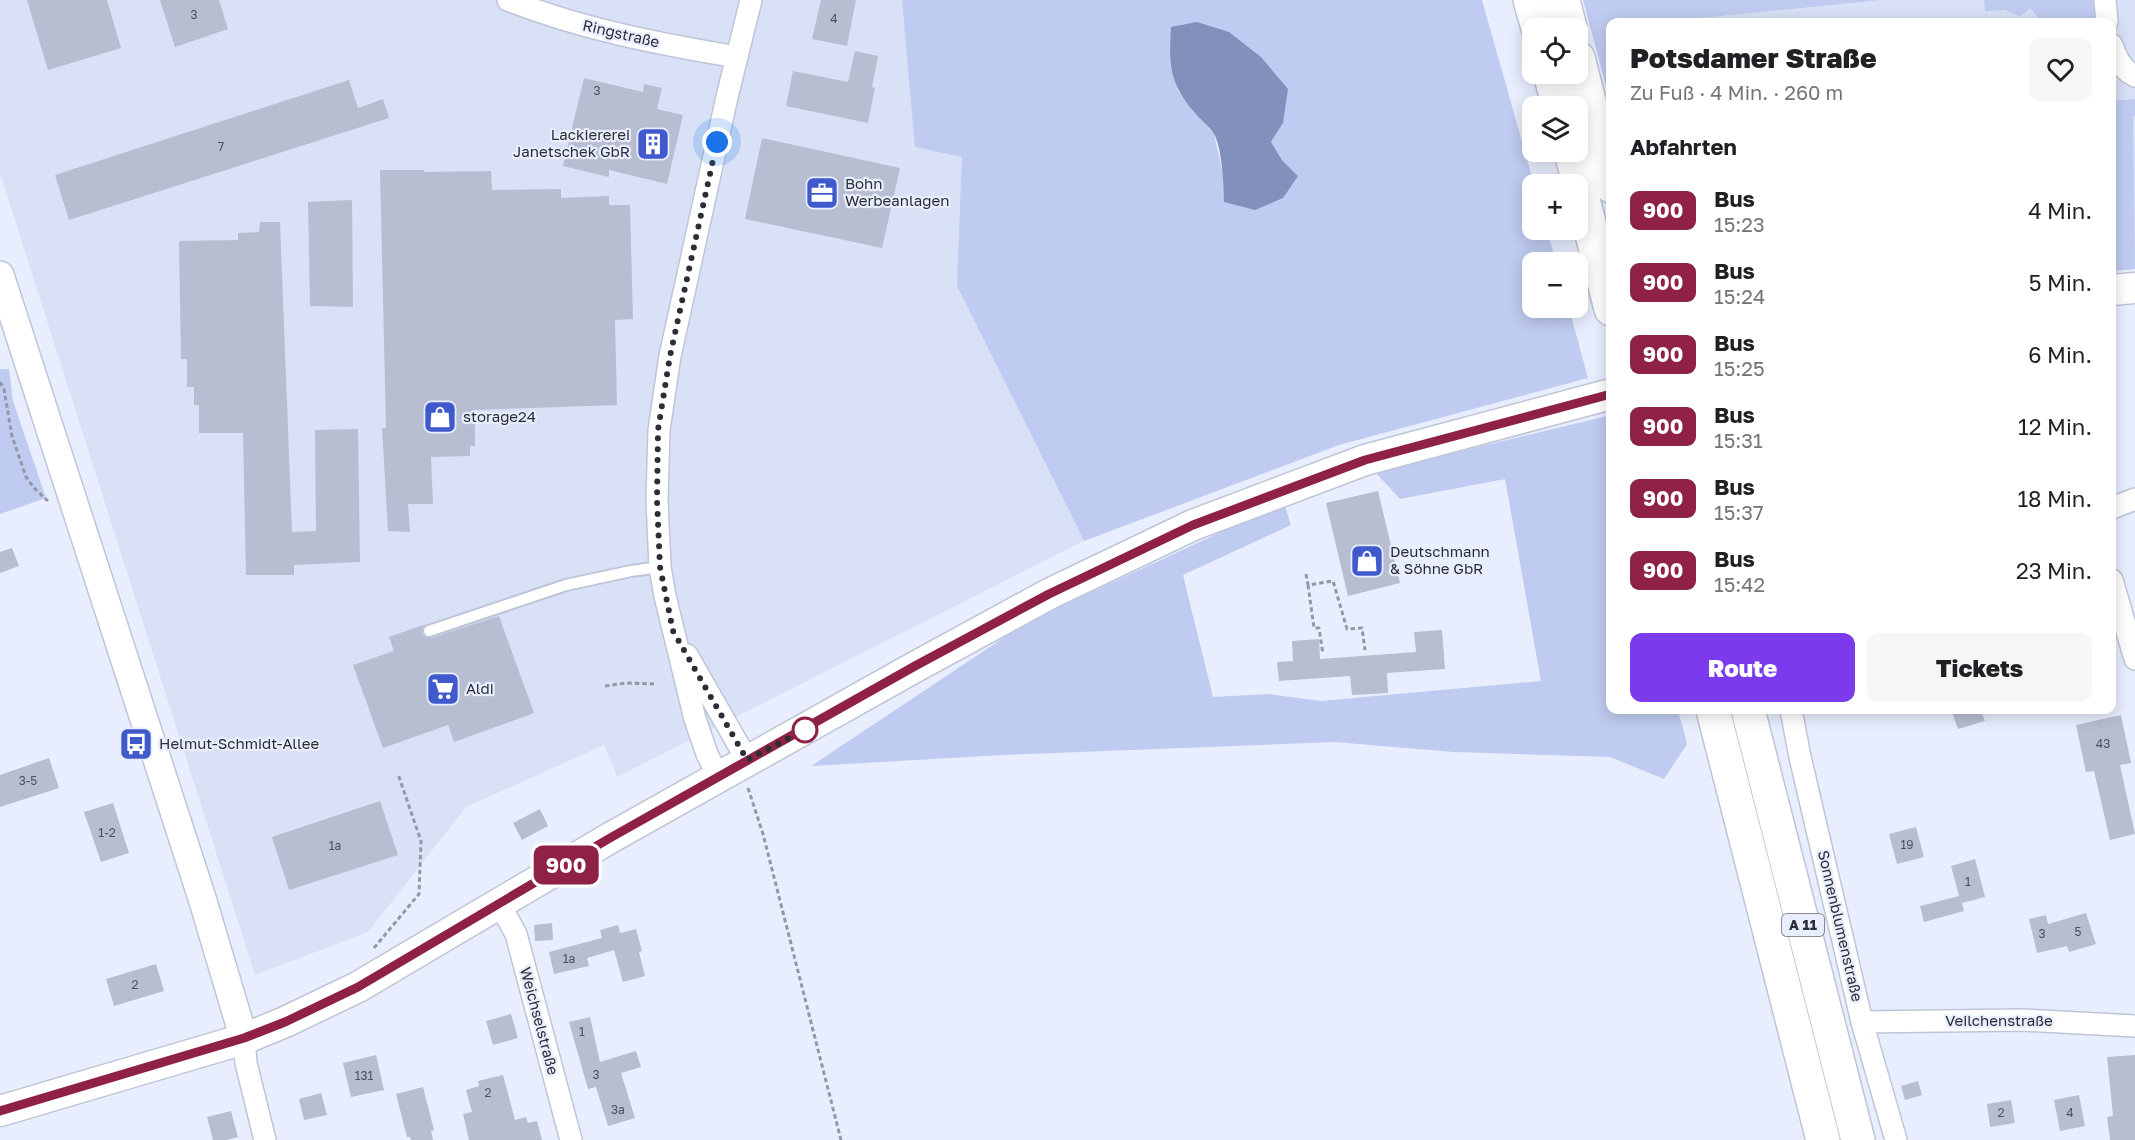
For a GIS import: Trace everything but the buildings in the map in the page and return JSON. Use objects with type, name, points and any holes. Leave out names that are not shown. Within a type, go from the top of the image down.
[{"type":"highway","points":[[1530,0],[1535,18]]},
{"type":"highway","points":[[1563,0],[1568,18]]},
{"type":"highway","points":[[1585,84],[1606,167]]},
{"type":"highway","points":[[1574,162],[1606,289]]},
{"type":"highway","name":"A 11","points":[[1714,714],[1823,1140]]},
{"type":"highway","name":"A 11","points":[[1749,714],[1858,1140]]},
{"type":"main road","points":[[2116,290],[2135,288]]},
{"type":"main road","points":[[0,1111],[244,1038],[285,1022],[358,987],[718,776],[747,772],[1049,594],[1193,525],[1365,460],[1597,398]]},
{"type":"street","name":"Ringstraße","points":[[508,0],[586,27],[737,57]]},
{"type":"street","points":[[718,776],[703,744],[695,719],[660,567],[657,500],[658,430],[670,356],[751,0]]},
{"type":"street","points":[[2105,0],[2107,18]]},
{"type":"street","points":[[2116,57],[2128,73],[2135,76]]},
{"type":"street","points":[[0,275],[202,898],[244,1038],[246,1062],[265,1140]]},
{"type":"street","points":[[2116,506],[2135,499]]},
{"type":"street","points":[[2116,594],[2135,659]]},
{"type":"street","points":[[673,631],[747,772]]},
{"type":"street","name":"Sonnenblumenstraße","points":[[1792,714],[1862,1022],[1896,1140]]},
{"type":"street","name":"Weichselstraße","points":[[500,905],[516,934],[571,1140]]},
{"type":"street","name":"Veilchenstraße","points":[[1862,1022],[2022,1020],[2135,1026]]},
{"type":"lane","points":[[429,631],[566,585],[660,567]]},
{"type":"path","points":[[0,382],[4,389],[12,436],[26,477],[34,488],[51,503]]},
{"type":"path","points":[[1306,574],[1314,628],[1319,628],[1323,654]]},
{"type":"path","points":[[1308,585],[1333,581],[1347,629],[1362,628],[1365,650]]},
{"type":"path","points":[[605,686],[626,683],[654,684]]},
{"type":"path","points":[[747,772],[841,1140]]},
{"type":"path","points":[[370,952],[419,894],[421,841],[398,774]]},
{"type":"shaded area","points":[[0,0],[1000,0],[957,286],[1084,541],[617,777],[604,745],[466,807],[368,932],[255,975],[0,173]]},
{"type":"shaded area","points":[[902,0],[1482,0],[1522,142],[1522,162],[1528,162],[1531,174],[1522,174],[1522,240],[1550,240],[1553,252],[1522,252],[1522,318],[1572,318],[1588,378],[1339,445],[1084,541],[957,286],[962,157],[915,147]],"holes":[[[1176,88],[1283,123],[1271,142],[1282,160],[1298,176],[1224,202],[1224,178],[1214,134]]]},
{"type":"shaded area","points":[[1583,0],[1880,0],[1699,18],[1606,18],[1606,86]]},
{"type":"shaded area","points":[[1672,0],[2135,0],[2135,269],[2116,271],[2116,18],[1678,18]]},
{"type":"shaded area","points":[[1984,0],[2097,0],[2099,18],[2039,18],[2030,8],[2020,16],[2005,10],[1985,11]]},
{"type":"shaded area","points":[[1197,22],[1229,32],[1261,57],[1288,89],[1283,123],[1271,142],[1282,160],[1298,176],[1283,198],[1255,210],[1224,202],[1222,167],[1217,140],[1212,131],[1186,102],[1175,83],[1170,52],[1171,27]]},
{"type":"shaded area","points":[[2135,99],[2135,116],[2133,116],[2135,269],[2116,271],[2116,101]]},
{"type":"shaded area","points":[[0,369],[9,369],[13,401],[46,498],[0,514]]},
{"type":"shaded area","points":[[1606,416],[1606,714],[1679,714],[1687,744],[1664,779],[1610,757],[1454,752],[1335,742],[1003,755],[811,766],[1029,621],[1284,503],[1291,525],[1183,575],[1213,697],[1269,694],[1321,701],[1541,681],[1505,479],[1400,499],[1375,472]]},
{"type":"bus line","name":"900","points":[[0,1111],[244,1038],[285,1022],[358,987],[610,838],[915,666],[1049,594],[1193,525],[1365,460],[1606,395]]},
{"type":"place","name":"Lackiererei Janetschek GbR","points":[[653,144]]},
{"type":"place","name":"Bohn Werbeanlagen","points":[[822,193]]},
{"type":"place","name":"storage24","points":[[440,417]]},
{"type":"place","name":"Deutschmann & Söhne GbR","points":[[1367,561]]},
{"type":"place","name":"Aldi","points":[[443,689]]},
{"type":"place","name":"Helmut-Schmidt-Allee","points":[[136,744]]},
{"type":"route","points":[[717,142],[670,356],[658,430],[657,500],[660,567],[673,631],[747,760],[805,730]]}]
